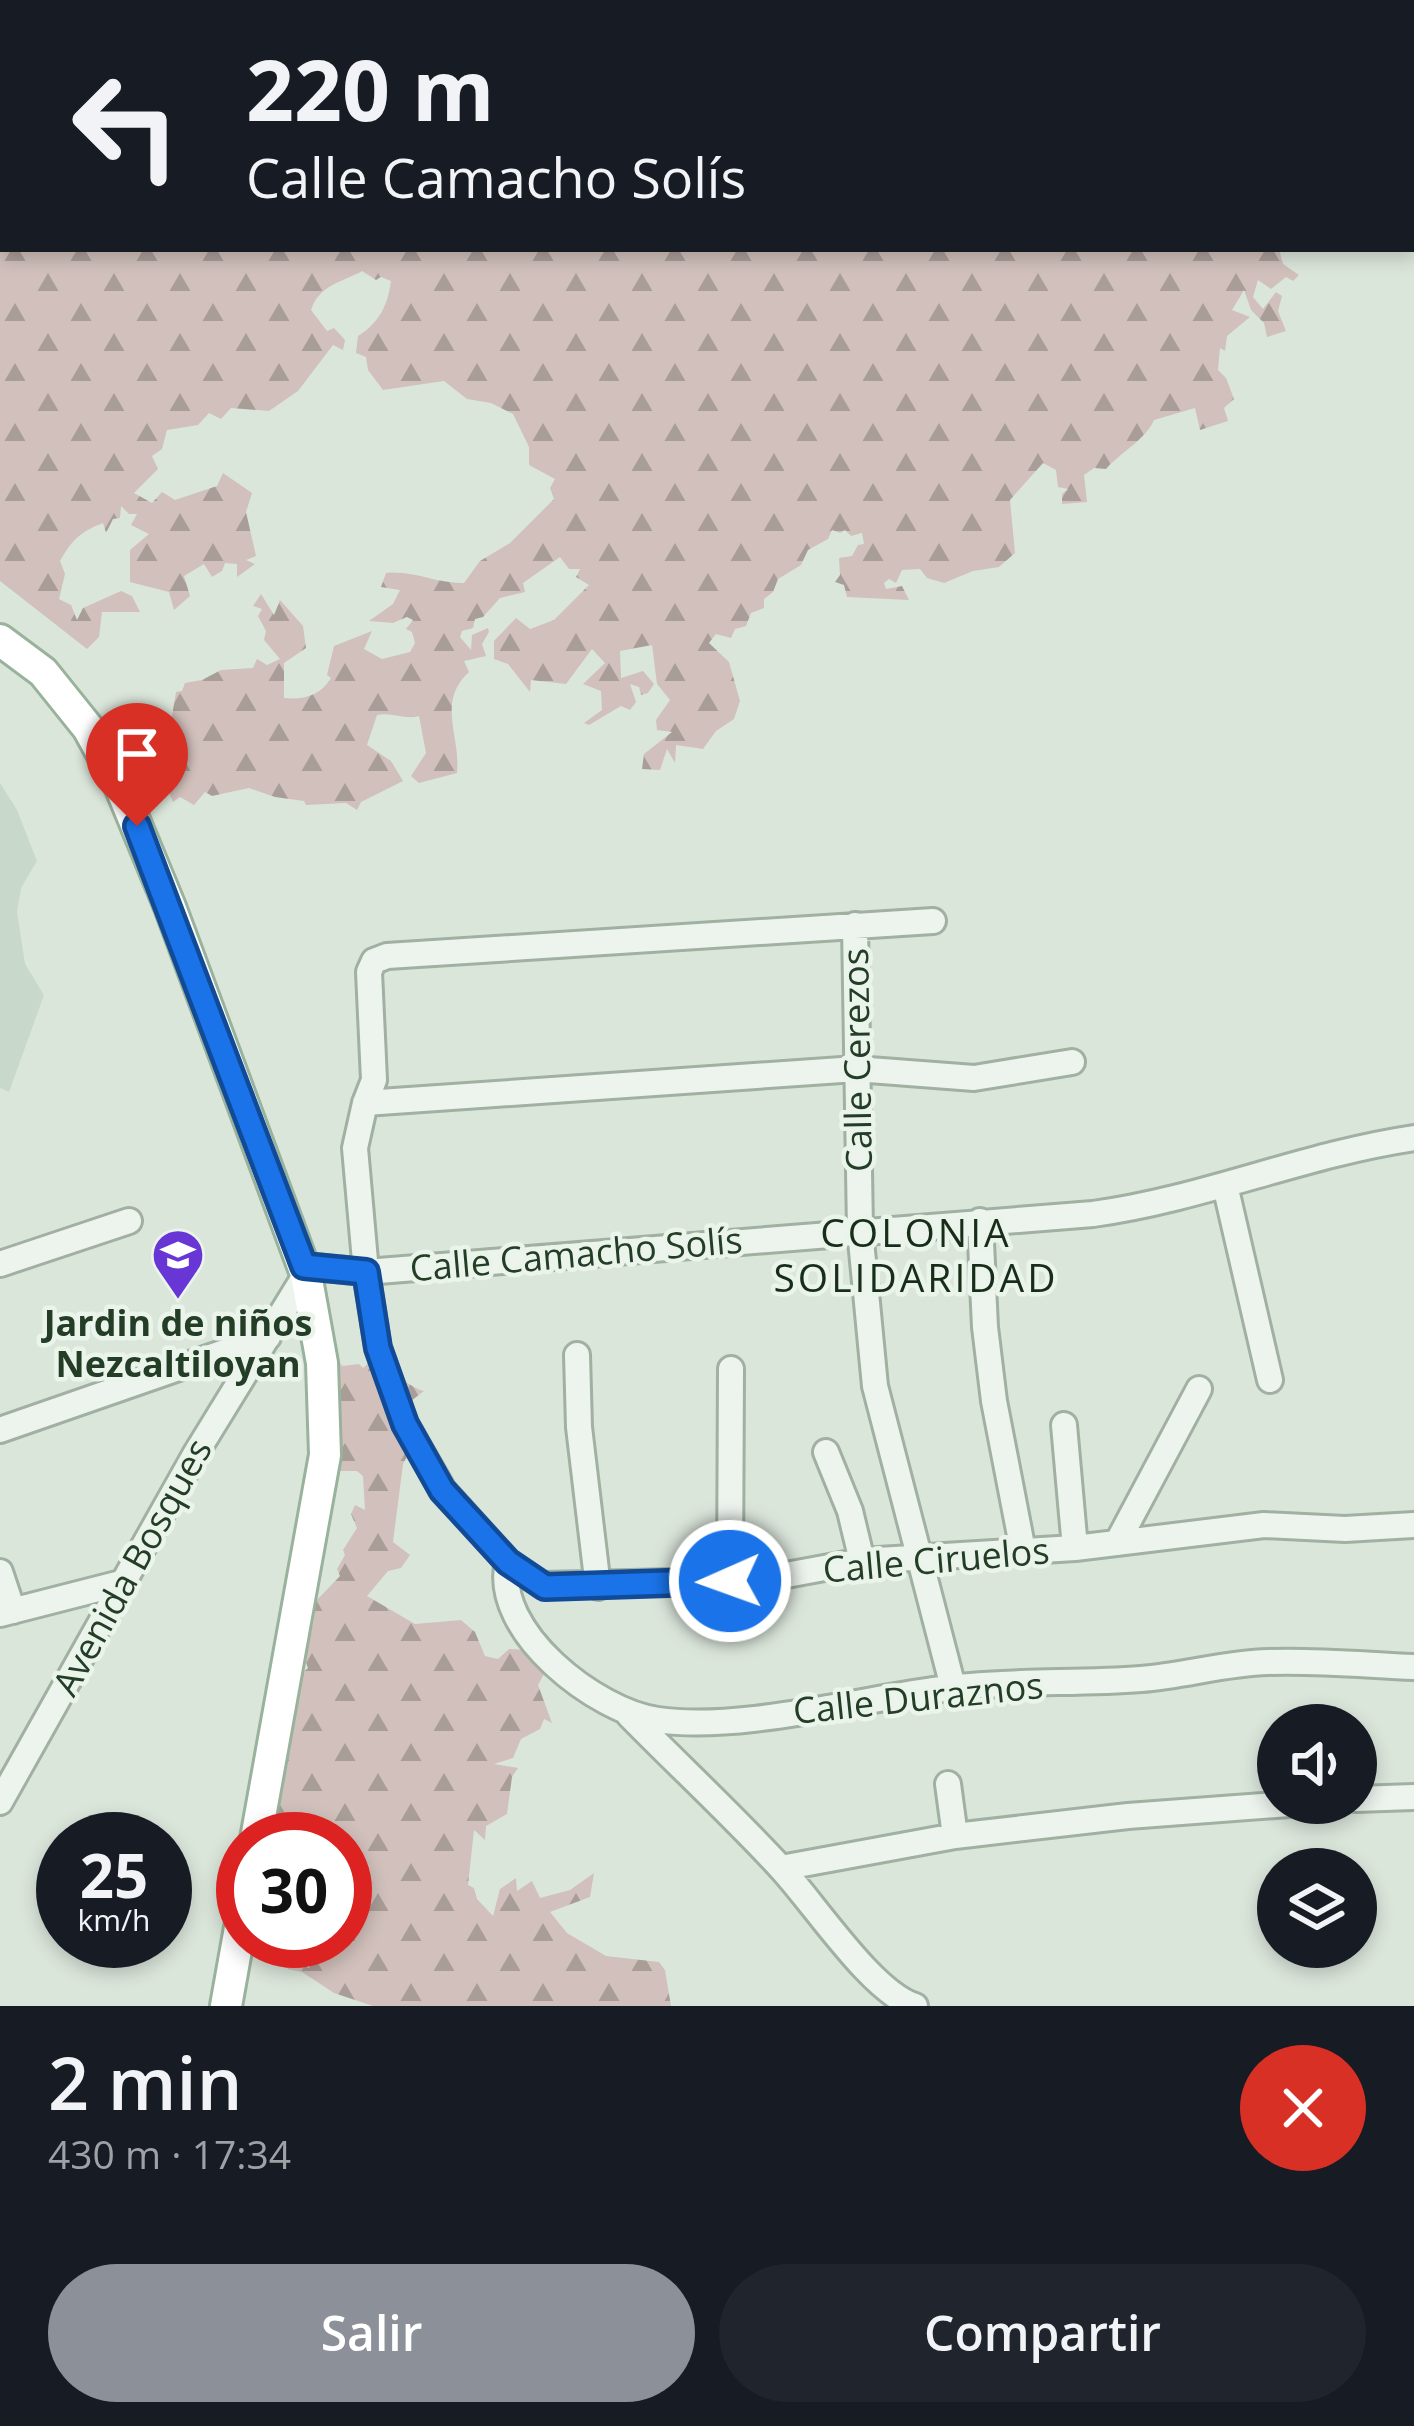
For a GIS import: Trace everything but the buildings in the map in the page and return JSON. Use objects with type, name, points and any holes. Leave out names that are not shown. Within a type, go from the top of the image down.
[{"type":"main road","points":[[0,640],[43,672],[88,728],[120,786],[305,1270],[322,1363],[325,1455],[261,1812]]},
{"type":"main road","points":[[226,2006],[233,1968]]},
{"type":"street","points":[[856,925],[933,921]]},
{"type":"street","name":"Calle Ciruelos","points":[[856,925],[387,956],[374,961],[369,972],[374,1080],[356,1148],[366,1272],[378,1348],[405,1424],[442,1490],[508,1562],[545,1587],[598,1587],[730,1581],[862,1562],[1076,1548],[1264,1525],[1414,1525]]},
{"type":"street","name":"Calle Cerezos","points":[[856,925],[860,1230],[875,1386],[953,1687]]},
{"type":"street","points":[[365,1103],[856,1069],[974,1078],[1072,1062]]},
{"type":"street","name":"Calle Camacho Solís","points":[[305,1270],[366,1272],[1058,1218],[1146,1207],[1310,1158],[1414,1138]]},
{"type":"street","points":[[1225,1185],[1270,1380]]},
{"type":"street","points":[[0,1264],[129,1221]]},
{"type":"street","points":[[980,1221],[994,1401],[1024,1551]]},
{"type":"street","name":"Avenida Bosques","points":[[2,1794],[305,1270]]},
{"type":"street","points":[[0,1430],[268,1336]]},
{"type":"street","points":[[577,1355],[579,1427],[598,1587]]},
{"type":"street","points":[[730,1369],[730,1581]]},
{"type":"street","points":[[1117,1543],[1199,1388]]},
{"type":"street","points":[[1064,1424],[1076,1548]]},
{"type":"street","points":[[826,1452],[850,1511],[862,1562]]},
{"type":"street","name":"Calle Duraznos","points":[[508,1562],[503,1581],[508,1600],[540,1649],[586,1690],[628,1714],[661,1721],[741,1718],[953,1687],[1144,1679],[1266,1662],[1414,1667]]},
{"type":"street","points":[[0,1572],[6,1613],[125,1582]]},
{"type":"street","points":[[628,1714],[781,1868],[877,1980],[909,2004]]},
{"type":"street","points":[[948,1784],[955,1836]]},
{"type":"street","points":[[1377,1798],[1414,1797]]},
{"type":"street","points":[[781,1868],[955,1836],[1257,1806]]},
{"type":"shaded area","points":[[0,783],[17,810],[37,861],[21,888],[17,912],[25,964],[44,995],[9,1092],[0,1088]]},
{"type":"green space","points":[[0,252],[1280,252],[1283,264],[1299,275],[1293,281],[1286,277],[1271,289],[1258,280],[1253,297],[1263,309],[1276,292],[1282,296],[1278,311],[1286,331],[1267,337],[1244,290],[1232,310],[1250,317],[1227,336],[1225,351],[1220,348],[1218,370],[1234,399],[1224,408],[1228,421],[1200,430],[1195,408],[1154,420],[1106,469],[1094,468],[1084,475],[1087,502],[1062,504],[1062,494],[1068,489],[1058,487],[1056,470],[1043,463],[1010,500],[1015,553],[999,567],[944,583],[927,578],[920,569],[902,570],[896,583],[889,579],[884,583],[886,589],[902,586],[909,600],[847,597],[844,585],[835,582],[840,575],[839,558],[852,556],[864,544],[862,533],[851,536],[845,530],[832,530],[828,539],[808,550],[801,565],[778,579],[764,599],[764,608],[751,613],[746,626],[735,629],[731,638],[716,634],[709,643],[729,662],[740,701],[734,719],[716,731],[703,749],[676,745],[675,763],[667,749],[660,770],[642,769],[644,754],[672,732],[657,730],[656,720],[670,700],[657,684],[652,645],[620,651],[621,678],[643,671],[654,684],[648,693],[641,695],[639,687],[630,684],[636,702],[630,710],[621,706],[589,725],[584,723],[602,710],[601,691],[583,684],[605,663],[592,649],[566,684],[531,680],[530,692],[508,664],[494,659],[494,641],[516,618],[530,629],[554,620],[589,585],[576,577],[580,569],[569,569],[560,557],[523,583],[525,592],[500,598],[483,617],[475,619],[473,628],[462,631],[460,637],[471,650],[472,635],[488,628],[489,632],[482,644],[486,656],[464,661],[469,672],[454,695],[457,773],[419,783],[411,776],[426,753],[419,716],[383,714],[377,715],[367,745],[391,761],[403,781],[361,802],[357,810],[346,803],[306,805],[249,788],[212,796],[205,792],[194,805],[180,797],[173,802],[147,736],[162,734],[171,722],[176,692],[185,683],[221,670],[253,668],[257,659],[267,665],[280,659],[264,640],[266,631],[258,616],[262,609],[253,606],[261,594],[274,615],[280,600],[303,626],[306,648],[284,663],[284,698],[311,696],[331,678],[327,675],[334,646],[372,631],[364,649],[382,659],[410,652],[415,643],[406,629],[413,620],[369,621],[393,604],[400,590],[381,587],[386,573],[464,583],[480,561],[510,543],[554,499],[550,488],[555,479],[529,465],[529,447],[513,414],[491,403],[467,399],[444,381],[383,390],[368,370],[366,357],[356,353],[358,336],[381,313],[391,281],[376,280],[362,271],[326,289],[311,310],[327,331],[334,328],[345,340],[343,350],[333,345],[298,391],[269,411],[231,408],[221,419],[209,413],[198,425],[167,430],[162,449],[152,456],[158,469],[134,493],[152,503],[162,492],[175,500],[217,486],[223,473],[252,493],[246,512],[256,556],[246,560],[255,564],[237,577],[237,564],[225,563],[212,577],[204,564],[184,576],[190,596],[174,610],[169,592],[130,582],[130,550],[149,534],[131,525],[137,514],[121,506],[120,518],[113,519],[106,533],[103,523],[88,530],[60,561],[65,574],[59,599],[71,605],[77,620],[83,608],[121,591],[132,596],[140,612],[102,612],[99,637],[87,649],[0,581]]},
{"type":"green space","points":[[336,1355],[342,1366],[359,1364],[363,1368],[373,1359],[424,1391],[407,1404],[409,1453],[403,1464],[393,1542],[410,1555],[401,1568],[388,1571],[367,1596],[415,1624],[461,1620],[475,1632],[485,1656],[498,1659],[509,1649],[531,1650],[545,1672],[538,1685],[552,1723],[544,1719],[540,1729],[521,1739],[513,1758],[494,1764],[518,1768],[512,1777],[507,1814],[486,1826],[485,1840],[474,1830],[468,1885],[493,1916],[500,1889],[516,1878],[517,1891],[532,1881],[540,1898],[570,1890],[594,1873],[590,1897],[550,1912],[567,1933],[606,1956],[659,1962],[665,1970],[671,2006],[373,2006],[287,1969],[372,1968],[372,1812],[258,1812],[292,1682],[308,1668],[298,1641],[313,1625],[316,1601],[340,1576],[337,1569],[343,1550],[357,1528],[351,1514],[355,1505],[365,1510],[363,1476],[357,1471],[333,1471],[308,1397],[321,1357]]},
{"type":"place","name":"Jardin de niños Nezcaltiloyan","points":[[178,1301]]},
{"type":"district","name":"COLONIA SOLIDARIDAD","points":[[916,1256]]},
{"type":"route","points":[[137,826],[304,1266],[366,1272],[378,1348],[405,1424],[442,1490],[508,1562],[545,1587],[730,1581]]}]
